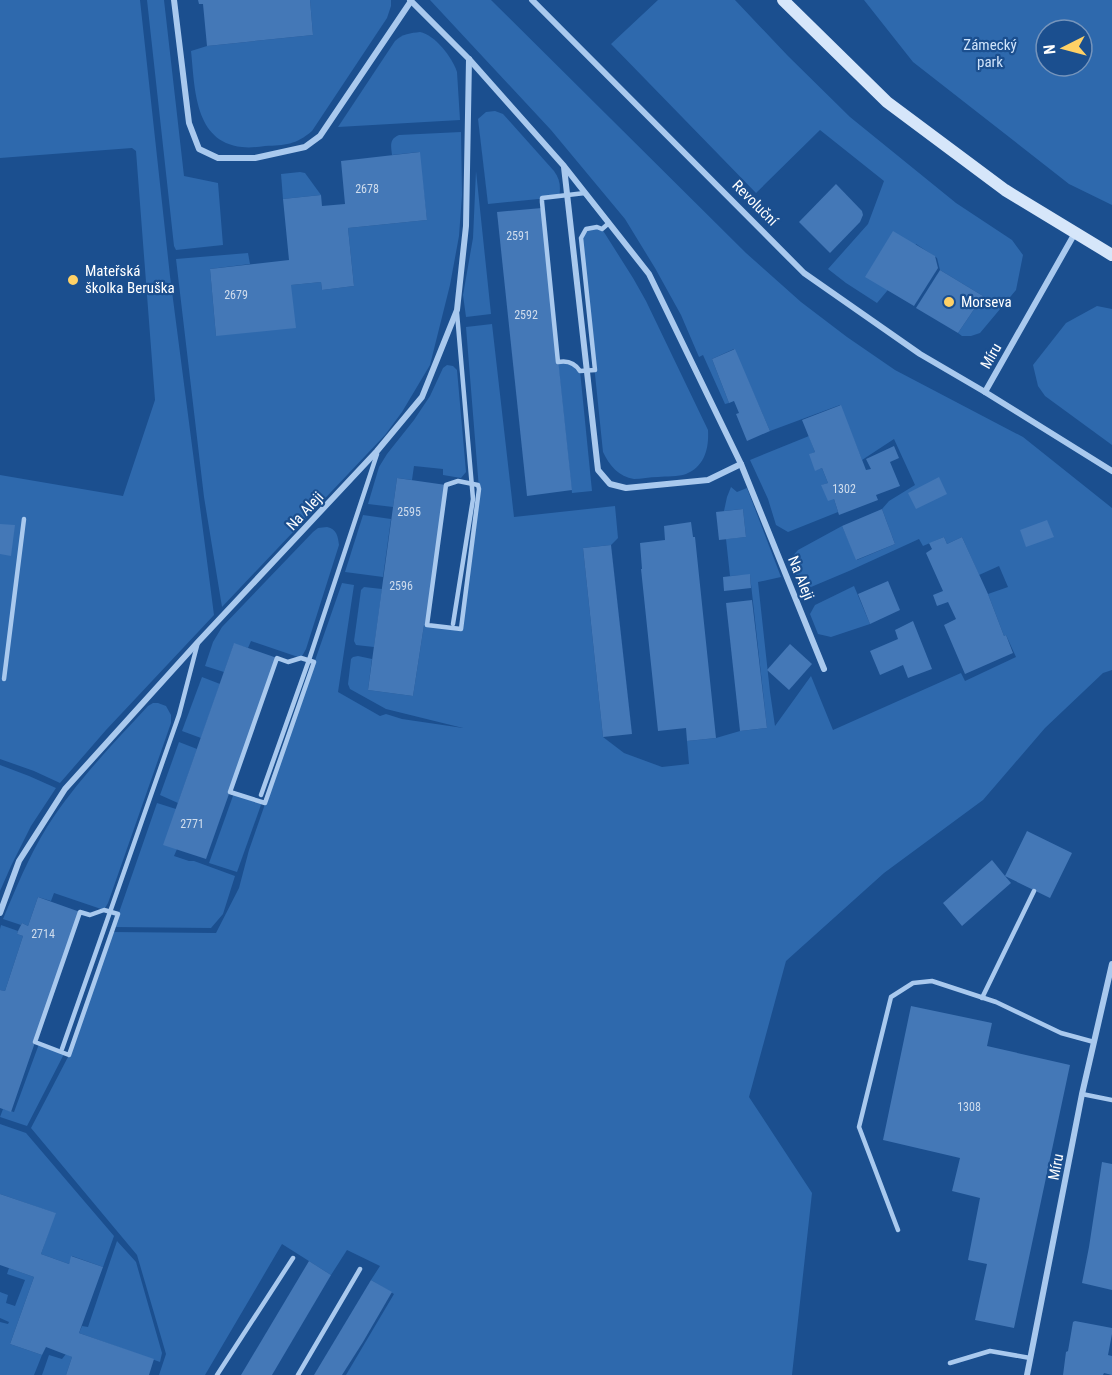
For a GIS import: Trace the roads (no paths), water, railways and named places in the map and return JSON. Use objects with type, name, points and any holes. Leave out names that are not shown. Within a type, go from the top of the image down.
[{"type":"main road","points":[[783,0],[887,102],[1005,190],[1112,255]]},
{"type":"street","points":[[174,0],[189,123],[199,149],[218,158],[265,156],[305,147],[320,136],[411,1],[469,59],[585,193]]},
{"type":"street","name":"Revoluční","points":[[532,0],[804,273],[920,354],[985,392]]},
{"type":"street","name":"Na Aleji","points":[[0,913],[19,861],[65,789],[198,642],[377,451],[422,397],[457,310],[466,226],[469,59]]},
{"type":"street","points":[[564,166],[598,470],[610,484],[626,488],[708,480],[741,464]]},
{"type":"street","name":"Na Aleji","points":[[609,223],[649,274],[741,464],[824,669]]},
{"type":"street","name":"Míru","points":[[1075,233],[985,392],[1112,471]]},
{"type":"street","name":"Míru","points":[[1027,1375],[1082,1094],[1112,964]]},
{"type":"lane","points":[[585,193],[609,223],[602,229],[597,227],[586,229],[581,238],[595,370],[580,371],[570,362],[558,362],[542,198],[585,193]]},
{"type":"lane","points":[[453,624],[473,500],[457,310]]},
{"type":"lane","points":[[261,795],[309,660],[377,451]]},
{"type":"lane","points":[[458,481],[472,484],[478,485],[479,489],[460,629],[427,626],[446,484],[458,481]]},
{"type":"lane","points":[[4,679],[24,519]]},
{"type":"lane","points":[[62,1049],[179,715],[198,642]]},
{"type":"lane","points":[[277,658],[288,662],[301,658],[309,660],[314,662],[265,803],[230,792],[277,658]]},
{"type":"lane","points":[[982,998],[1034,891]]},
{"type":"lane","points":[[104,910],[110,912],[118,914],[69,1054],[35,1042],[80,912],[90,915],[104,910]]},
{"type":"lane","points":[[898,1230],[859,1127],[891,998],[913,983],[932,981],[996,1002],[1061,1033],[1094,1042]]},
{"type":"lane","points":[[1082,1094],[1112,1100]]},
{"type":"lane","points":[[217,1375],[293,1257]]},
{"type":"lane","points":[[298,1375],[360,1269]]},
{"type":"lane","points":[[950,1363],[990,1351],[1030,1358]]},
{"type":"place","name":"Mateřská školka Beruška","points":[[73,280]]},
{"type":"place","name":"Morseva","points":[[949,302]]},
{"type":"park label","name":"Zámecký park","points":[[990,54]]}]
